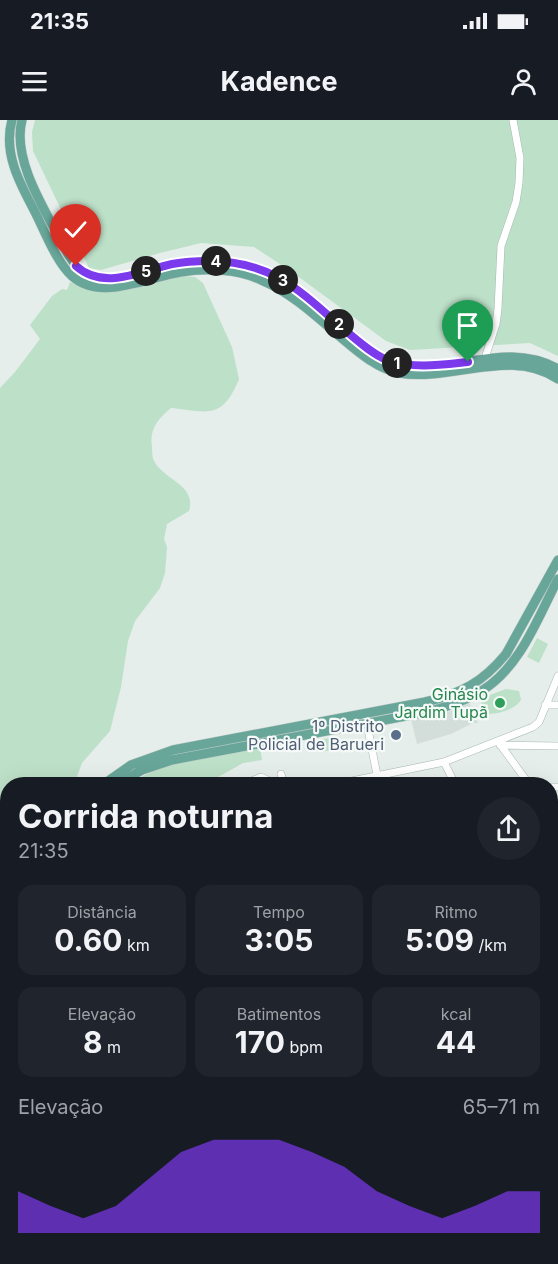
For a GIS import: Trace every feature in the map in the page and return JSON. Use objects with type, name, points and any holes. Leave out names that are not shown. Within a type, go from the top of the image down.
[{"type":"main road","points":[[12,120],[9,141],[14,169],[64,267],[77,281],[107,288],[183,272],[219,271],[249,275],[283,291],[358,351],[386,370],[434,375],[521,365],[545,372],[558,380]]},
{"type":"main road","points":[[22,120],[19,143],[26,170],[68,254],[83,272],[101,278],[114,279],[172,264],[191,262],[209,261],[252,266],[278,276],[294,286],[351,335],[384,359],[412,366],[430,366],[485,358],[532,357],[558,369]]},
{"type":"main road","points":[[130,777],[142,770],[172,760],[366,718],[453,695],[495,668],[513,644],[558,560]]},
{"type":"main road","points":[[114,777],[131,765],[157,754],[366,718],[446,707],[484,690],[514,659],[558,579]]},
{"type":"street","points":[[485,358],[496,324],[501,246],[516,202],[519,183],[520,158],[513,124],[507,120]]},
{"type":"street","points":[[368,777],[444,762],[498,743],[537,725],[558,676]]},
{"type":"street","points":[[546,705],[558,705]]},
{"type":"street","points":[[366,718],[377,775]]},
{"type":"street","points":[[498,743],[558,746]]},
{"type":"street","points":[[498,743],[524,777]]},
{"type":"street","points":[[444,762],[452,777]]},
{"type":"shaded area","points":[[469,702],[478,723],[417,744],[411,719],[451,711]]},
{"type":"green space","points":[[35,120],[558,120],[558,356],[530,343],[410,350],[386,341],[254,247],[201,243],[101,270],[89,268],[33,151],[32,132]]},
{"type":"green space","points":[[183,276],[195,277],[203,283],[232,347],[239,379],[227,401],[220,407],[205,411],[171,408],[158,420],[153,430],[151,441],[154,461],[184,489],[190,502],[189,511],[167,524],[164,539],[167,547],[165,573],[160,588],[135,621],[128,641],[121,687],[110,731],[82,763],[77,777],[0,777],[0,388],[40,339],[30,325],[52,296],[62,289],[67,290],[70,282],[84,288],[112,291],[141,287]]},
{"type":"green space","points":[[537,638],[548,644],[539,663],[527,657]]},
{"type":"green space","name":"Ginásio Jardim Tupã","points":[[506,689],[519,691],[521,700],[514,707],[505,711],[485,714],[481,707],[482,698]]},
{"type":"green space","points":[[339,736],[341,748],[321,752],[319,740]]},
{"type":"green space","points":[[260,747],[262,760],[243,763],[218,777],[141,777],[163,766]]},
{"type":"place","name":"Ginásio Jardim Tupã","points":[[500,703]]},
{"type":"place","name":"1º Distrito Policial de Barueri","points":[[396,735]]},
{"type":"route","points":[[76,266],[90,276],[114,279],[172,264],[191,262],[231,262],[252,266],[278,276],[294,286],[351,335],[384,359],[412,366],[468,362]]}]
